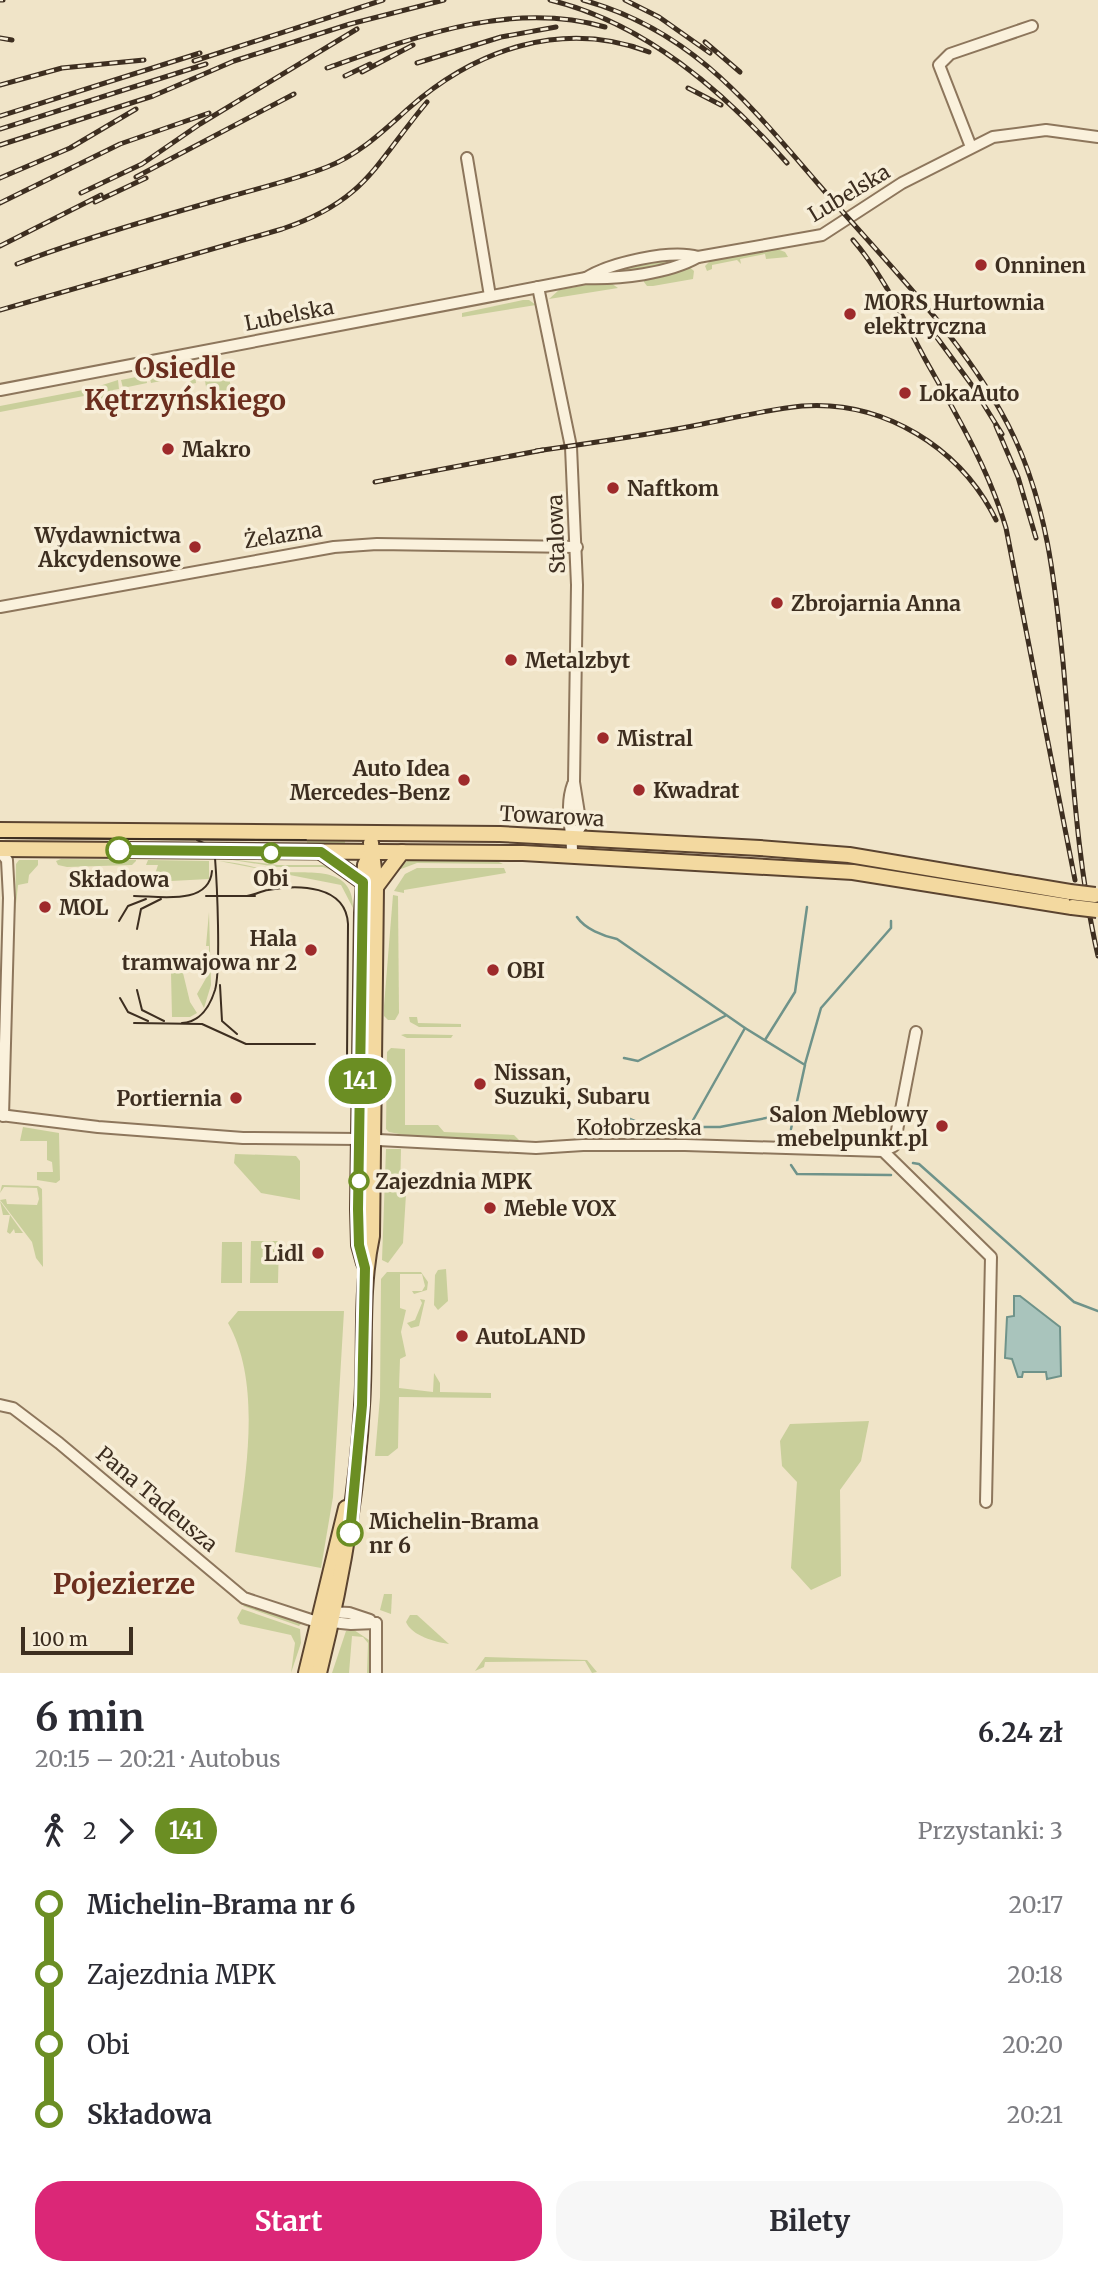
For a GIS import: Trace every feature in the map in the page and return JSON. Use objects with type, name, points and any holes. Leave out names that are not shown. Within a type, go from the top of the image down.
[{"type":"main road","name":"Towarowa","points":[[0,830],[546,836],[570,831],[601,839],[838,853],[1096,895]]},
{"type":"main road","points":[[306,1673],[327,1617],[348,1546],[362,1405],[365,1268],[359,1245],[366,1140],[371,833]]},
{"type":"main road","name":"Towarowa","points":[[0,850],[402,852],[572,856],[853,872],[1097,910]]},
{"type":"main road","points":[[321,852],[370,885]]},
{"type":"main road","points":[[370,885],[402,852]]},
{"type":"main road","points":[[944,886],[954,881],[951,872]]},
{"type":"main road","points":[[319,1673],[327,1617]]},
{"type":"street","points":[[971,147],[939,65],[950,54],[1032,26]]},
{"type":"street","name":"Lubelska","points":[[0,390],[586,278],[627,276],[686,263],[698,257],[822,235],[862,206],[993,137],[1033,131],[1062,131],[1098,137]]},
{"type":"street","points":[[467,158],[490,296]]},
{"type":"street","name":"Stalowa","points":[[538,287],[571,444],[577,547],[574,782],[570,831],[572,856]]},
{"type":"street","name":"Żelazna","points":[[0,607],[234,562],[337,546],[577,547]]},
{"type":"street","name":"Stalowa","points":[[570,831],[581,824],[574,782]]},
{"type":"street","points":[[581,824],[590,834],[601,839]]},
{"type":"street","points":[[0,850],[7,860],[8,986],[4,1013],[2,1116]]},
{"type":"street","points":[[0,862],[7,874]]},
{"type":"street","points":[[916,1032],[894,1146],[883,1151],[990,1257],[985,1420],[986,1502]]},
{"type":"street","name":"Kołobrzeska","points":[[2,1116],[192,1135],[537,1148],[685,1145],[883,1151]]},
{"type":"street","name":"Pana Tadeusza","points":[[0,1405],[13,1408],[60,1443],[244,1598],[266,1607],[294,1613],[376,1623],[378,1635]]},
{"type":"street","points":[[376,1673],[378,1635],[392,1635]]},
{"type":"green space","points":[[777,249],[785,252],[788,257],[766,259],[765,254],[740,259],[741,264],[737,260],[712,265],[712,269],[707,271],[705,266],[710,261]]},
{"type":"green space","points":[[682,255],[685,261],[603,277],[598,272]]},
{"type":"green space","points":[[688,266],[694,271],[693,279],[653,286],[647,286],[644,282],[644,276]]},
{"type":"green space","points":[[608,281],[618,288],[549,299],[559,290]]},
{"type":"green space","points":[[529,300],[536,305],[462,317],[462,313]]},
{"type":"green space","points":[[228,360],[228,368],[195,374],[196,383],[191,384],[189,375],[179,377],[177,369]]},
{"type":"green space","points":[[174,370],[176,378],[151,383],[149,375]]},
{"type":"green space","points":[[146,375],[147,383],[123,388],[121,380]]},
{"type":"green space","points":[[229,377],[232,394],[208,398],[205,381]]},
{"type":"green space","points":[[118,380],[119,389],[113,390],[114,398],[96,405],[93,388]]},
{"type":"green space","points":[[83,390],[84,396],[0,412],[0,406]]},
{"type":"green space","points":[[307,838],[345,838],[345,847],[307,846]]},
{"type":"green space","points":[[220,858],[278,865],[323,865],[339,873],[323,867],[277,867]]},
{"type":"green space","points":[[412,858],[497,861],[503,864],[417,863],[397,868]]},
{"type":"green space","points":[[19,860],[38,860],[38,865],[29,875],[28,883],[18,885],[15,913],[16,864]]},
{"type":"green space","points":[[148,860],[209,861],[209,879],[171,881],[154,877],[158,865],[146,865]]},
{"type":"green space","points":[[56,861],[136,861],[132,865],[67,867],[58,865]]},
{"type":"green space","points":[[219,861],[274,871],[335,877],[345,883],[351,893],[353,908],[341,885]]},
{"type":"green space","points":[[417,868],[504,868],[506,873],[404,890],[404,893],[394,891],[405,874]]},
{"type":"green space","points":[[393,895],[398,896],[399,1013],[395,1020],[388,1020],[384,1016],[384,1006]]},
{"type":"green space","points":[[209,912],[211,985],[204,1008],[197,994],[209,973],[209,946],[206,946]]},
{"type":"green space","points":[[171,973],[183,973],[190,1002],[197,1013],[190,1017],[172,1017]]},
{"type":"green space","points":[[409,1017],[417,1017],[418,1023],[461,1024],[461,1027],[419,1027],[410,1022]]},
{"type":"green space","points":[[401,1035],[453,1035],[451,1038],[407,1038]]},
{"type":"green space","points":[[391,1048],[405,1049],[405,1125],[438,1125],[444,1132],[514,1135],[519,1140],[516,1143],[439,1142],[389,1132],[386,1129],[387,1052]]},
{"type":"green space","points":[[23,1127],[59,1133],[60,1180],[56,1183],[37,1180],[37,1172],[53,1172],[52,1162],[47,1160],[47,1141],[20,1141]]},
{"type":"green space","points":[[386,1149],[401,1149],[400,1194],[406,1194],[403,1243],[388,1263],[382,1260]]},
{"type":"green space","points":[[235,1154],[296,1156],[300,1161],[300,1200],[261,1193],[234,1163]]},
{"type":"green space","points":[[2,1185],[38,1186],[42,1189],[43,1267],[36,1258],[32,1242],[0,1200],[6,1199],[7,1204],[37,1205],[37,1188],[4,1187],[0,1193]]},
{"type":"green space","points":[[0,1201],[23,1233],[15,1233],[14,1229],[10,1234],[7,1232],[10,1215],[3,1215]]},
{"type":"green space","points":[[251,1241],[279,1241],[278,1283],[250,1283]]},
{"type":"green space","points":[[222,1242],[242,1242],[242,1283],[221,1283]]},
{"type":"green space","points":[[446,1269],[448,1301],[438,1310],[434,1305],[435,1275],[438,1270]]},
{"type":"green space","points":[[387,1272],[421,1272],[428,1282],[427,1290],[414,1294],[412,1291],[422,1291],[425,1286],[422,1274],[400,1274],[400,1308],[406,1310],[401,1332],[406,1356],[400,1359],[399,1388],[433,1392],[434,1373],[440,1383],[440,1392],[491,1393],[491,1398],[399,1397],[398,1448],[388,1456],[375,1456],[380,1397],[381,1279]]},
{"type":"green space","points":[[420,1299],[425,1300],[419,1326],[411,1328],[407,1323],[415,1320],[422,1303]]},
{"type":"green space","points":[[238,1311],[344,1311],[333,1497],[321,1568],[235,1552],[248,1436],[246,1376],[239,1348],[228,1323]]},
{"type":"green space","points":[[869,1421],[861,1461],[840,1490],[841,1576],[811,1590],[791,1568],[797,1482],[782,1466],[780,1441],[790,1424]]},
{"type":"green space","points":[[384,1594],[392,1594],[391,1614],[380,1610]]},
{"type":"green space","points":[[246,1604],[302,1623],[299,1626],[243,1606]]},
{"type":"green space","points":[[242,1609],[300,1629],[301,1643],[291,1673],[295,1643],[291,1635],[240,1624],[237,1618]]},
{"type":"green space","points":[[410,1615],[417,1615],[449,1644],[431,1640],[413,1631],[406,1622]]},
{"type":"green space","points":[[354,1630],[369,1640],[370,1673],[367,1673],[368,1643],[363,1637],[352,1636],[349,1673],[332,1673],[346,1631]]},
{"type":"green space","points":[[485,1657],[587,1660],[597,1672],[592,1673],[585,1661],[485,1662],[484,1667],[475,1671]]},
{"type":"water","points":[[1014,1296],[1020,1296],[1060,1327],[1061,1376],[1047,1379],[1046,1372],[1023,1372],[1022,1377],[1018,1377],[1012,1359],[1005,1358],[1007,1317],[1014,1316]]},
{"type":"waterway","points":[[765,1040],[795,992],[807,907]]},
{"type":"waterway","points":[[577,917],[595,931],[617,939],[745,1028],[805,1065],[791,1129]]},
{"type":"waterway","points":[[805,1064],[821,1008],[891,928],[891,921]]},
{"type":"waterway","points":[[624,1058],[638,1061],[725,1016]]},
{"type":"waterway","points":[[692,1122],[745,1028]]},
{"type":"waterway","points":[[625,1117],[642,1124],[688,1121],[698,1127],[720,1127],[787,1114]]},
{"type":"waterway","points":[[913,1163],[919,1164],[1074,1302],[1098,1311]]},
{"type":"waterway","points":[[791,1165],[797,1174],[891,1175]]},
{"type":"tram line","points":[[0,838],[306,840]]},
{"type":"tram line","points":[[182,1023],[194,1020],[207,1007],[217,979],[215,858],[208,845],[197,840]]},
{"type":"tram line","points":[[134,896],[181,897],[193,894],[202,890],[209,882],[212,871]]},
{"type":"tram line","points":[[247,896],[293,887],[318,890],[339,901],[348,924],[347,1062]]},
{"type":"tram line","points":[[206,896],[255,896]]},
{"type":"tram line","points":[[119,921],[128,906],[146,899]]},
{"type":"tram line","points":[[137,929],[141,909],[161,899]]},
{"type":"tram line","points":[[220,985],[222,1021],[237,1034]]},
{"type":"tram line","points":[[137,990],[142,1010],[164,1021]]},
{"type":"tram line","points":[[120,998],[128,1012],[148,1021]]},
{"type":"tram line","points":[[134,1023],[202,1024],[246,1044],[315,1044]]},
{"type":"railway","points":[[194,61],[383,0]]},
{"type":"railway","points":[[0,145],[153,96],[234,61],[350,24],[444,0]]},
{"type":"railway","points":[[550,0],[618,25],[680,63],[736,110],[787,163]]},
{"type":"railway","points":[[583,0],[622,13],[656,30],[687,50],[743,99],[951,337],[996,403],[1026,464],[1048,548],[1060,633],[1080,847],[1098,956]]},
{"type":"railway","points":[[625,0],[659,17],[710,53]]},
{"type":"railway","points":[[327,68],[429,34],[499,20],[570,20],[605,27]]},
{"type":"railway","points":[[417,63],[501,37],[556,27]]},
{"type":"railway","points":[[81,193],[142,164],[200,124],[357,29]]},
{"type":"railway","points":[[0,38],[12,40]]},
{"type":"railway","points":[[17,264],[120,229],[289,180],[339,162],[361,149],[435,87],[492,56],[553,40],[585,39],[617,43],[649,52]]},
{"type":"railway","points":[[705,42],[740,72]]},
{"type":"railway","points":[[362,72],[413,45]]},
{"type":"railway","points":[[0,116],[200,53]]},
{"type":"railway","points":[[0,85],[62,68],[144,60]]},
{"type":"railway","points":[[0,129],[206,64]]},
{"type":"railway","points":[[345,76],[370,64]]},
{"type":"railway","points":[[688,88],[721,105]]},
{"type":"railway","points":[[136,177],[294,94]]},
{"type":"railway","points":[[0,310],[282,229],[310,218],[351,193],[380,162],[427,102]]},
{"type":"railway","points":[[0,178],[70,148],[136,109]]},
{"type":"railway","points":[[0,203],[120,144],[209,113]]},
{"type":"railway","points":[[95,202],[146,178]]},
{"type":"railway","points":[[0,246],[101,195]]},
{"type":"railway","points":[[853,240],[883,282],[970,441],[999,505],[1006,528],[1075,880]]},
{"type":"railway","points":[[927,324],[971,384],[1002,434]]},
{"type":"railway","points":[[536,451],[787,408],[832,406],[862,411],[890,420],[917,434],[941,451],[962,471],[981,494],[996,520]]},
{"type":"railway","points":[[996,426],[1018,477],[1036,538]]},
{"type":"railway","points":[[375,482],[543,450]]},
{"type":"bus line","name":"141","points":[[119,850],[321,852],[363,882],[358,1209],[359,1245],[365,1268],[362,1405],[350,1533]]},
{"type":"place","name":"Onninen","points":[[981,265]]},
{"type":"place","name":"MORS Hurtownia elektryczna","points":[[850,314]]},
{"type":"place","name":"LokaAuto","points":[[905,393]]},
{"type":"place","name":"Makro","points":[[168,449]]},
{"type":"place","name":"Naftkom","points":[[613,488]]},
{"type":"place","name":"Wydawnictwa Akcydensowe","points":[[195,547]]},
{"type":"place","name":"Zbrojarnia Anna","points":[[777,603]]},
{"type":"place","name":"Metalzbyt","points":[[511,660]]},
{"type":"place","name":"Mistral","points":[[603,738]]},
{"type":"place","name":"Auto Idea Mercedes-Benz","points":[[464,780]]},
{"type":"place","name":"Kwadrat","points":[[639,790]]},
{"type":"place","name":"Składowa","points":[[119,850]]},
{"type":"place","name":"Obi","points":[[271,853]]},
{"type":"place","name":"MOL","points":[[45,907]]},
{"type":"place","name":"Hala tramwajowa nr 2","points":[[311,950]]},
{"type":"place","name":"OBI","points":[[493,970]]},
{"type":"place","name":"Nissan, Suzuki, Subaru","points":[[480,1084]]},
{"type":"place","name":"Portiernia","points":[[236,1098]]},
{"type":"place","name":"Salon Meblowy mebelpunkt.pl","points":[[942,1126]]},
{"type":"place","name":"Zajezdnia MPK","points":[[359,1181]]},
{"type":"place","name":"Meble VOX","points":[[490,1208]]},
{"type":"place","name":"Lidl","points":[[318,1253]]},
{"type":"place","name":"AutoLAND","points":[[462,1336]]},
{"type":"place","name":"Michelin-Brama nr 6","points":[[350,1533]]},
{"type":"district","name":"Osiedle Kętrzyńskiego","points":[[185,384]]},
{"type":"district","name":"Pojezierze","points":[[124,1584]]}]
